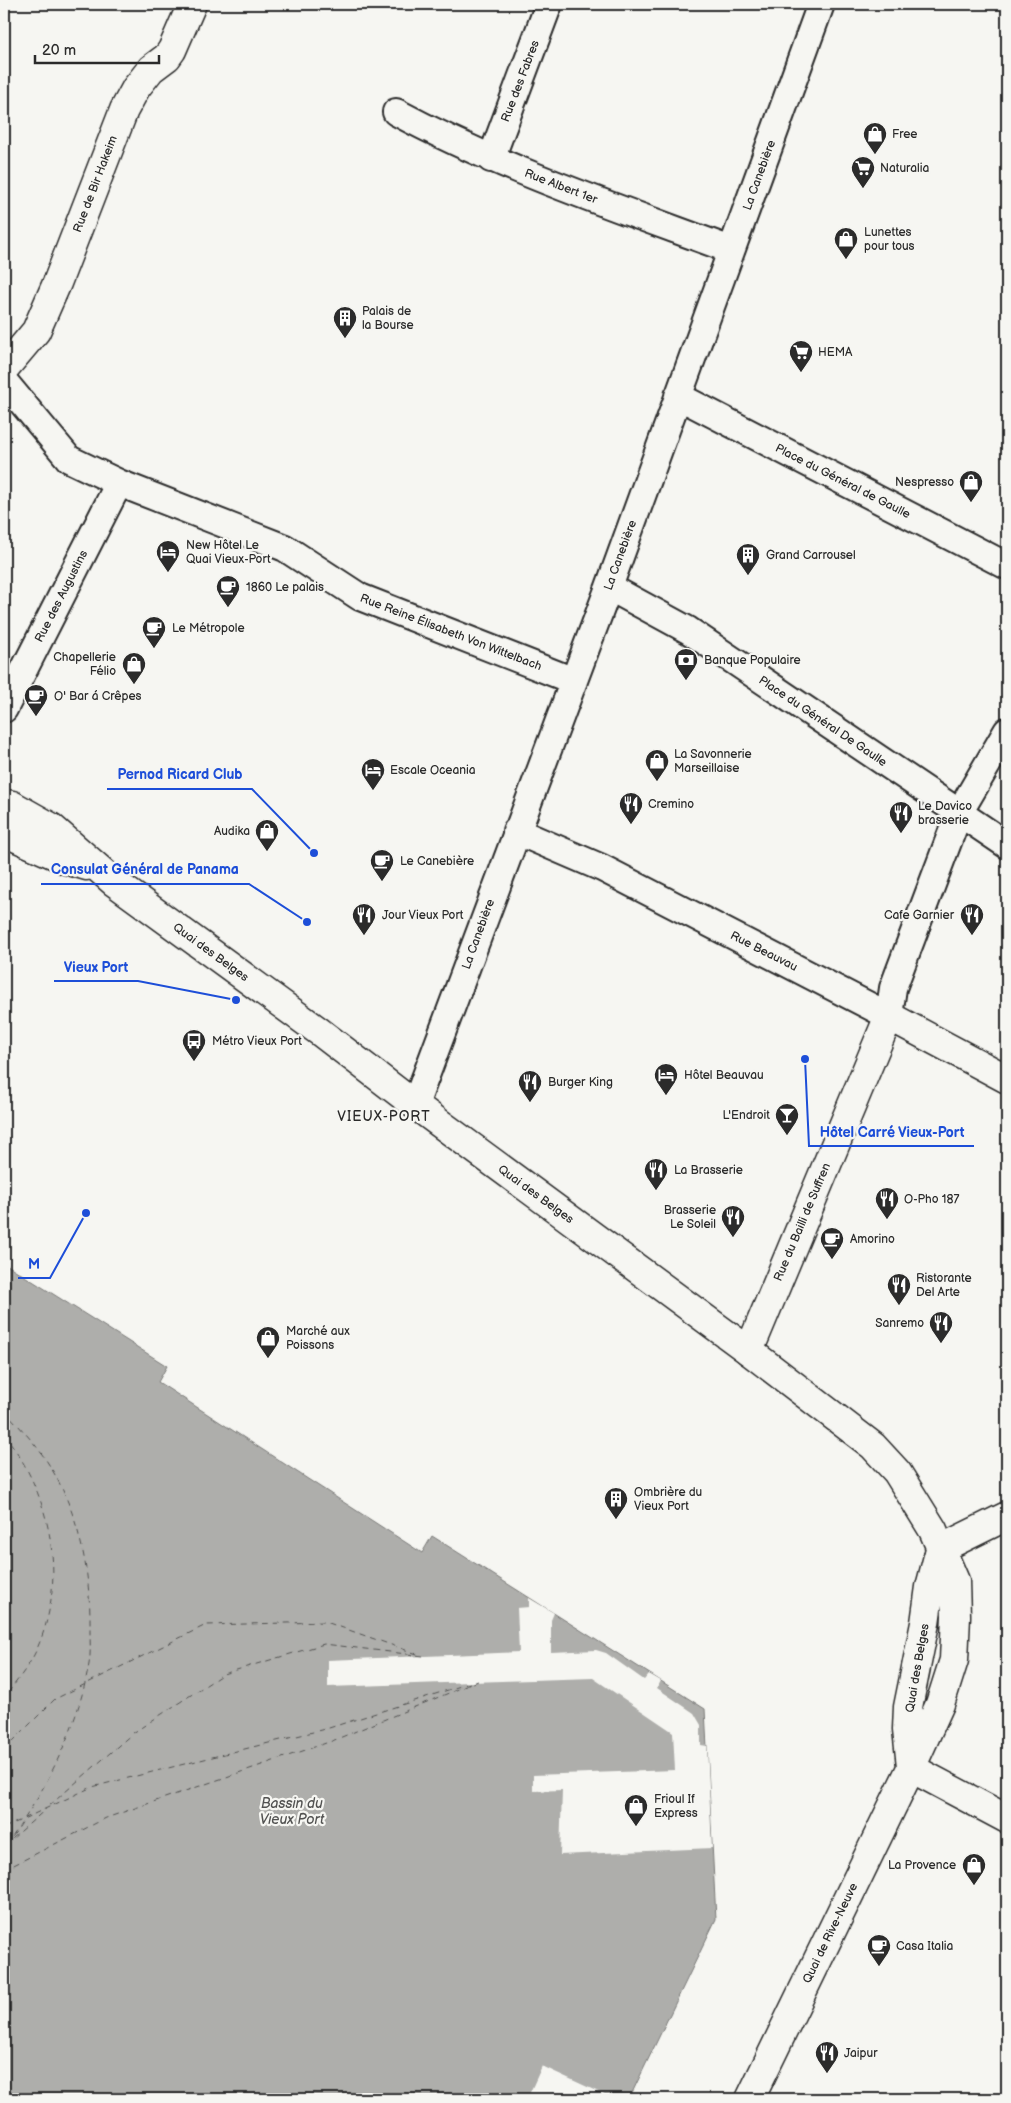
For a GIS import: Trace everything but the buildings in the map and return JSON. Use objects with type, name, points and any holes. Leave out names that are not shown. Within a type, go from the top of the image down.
[{"type":"main road","name":"Rue de Bir Hakeim","points":[[4,369],[36,331],[124,110],[136,88],[151,69],[172,50],[187,14]]},
{"type":"main road","name":"Quai des Belges","points":[[4,804],[12,806],[51,827],[98,870],[320,1032],[415,1105],[749,1351],[874,1446],[897,1472],[933,1530],[955,1581],[954,1660],[940,1704],[911,1768]]},
{"type":"main road","name":"Quai des Belges","points":[[4,832],[66,860],[98,870]]},
{"type":"main road","name":"Rue Beauvau","points":[[888,1016],[1007,1079]]},
{"type":"main road","name":"Rue du Bailli de Suffren","points":[[749,1351],[888,1016]]},
{"type":"main road","points":[[940,1549],[1007,1516]]},
{"type":"main road","name":"Quai des Belges","points":[[911,1768],[907,1729],[908,1707],[925,1623],[930,1586],[940,1549]]},
{"type":"main road","points":[[911,1768],[1007,1819]]},
{"type":"main road","name":"Quai de Rive-Neuve","points":[[750,2099],[911,1768]]},
{"type":"street","name":"Rue des Fabres","points":[[491,159],[549,4]]},
{"type":"street","name":"La Canebière","points":[[415,1105],[516,831],[574,681],[821,4]]},
{"type":"street","name":"Rue Albert 1er","points":[[396,112],[437,134],[491,159],[731,250]]},
{"type":"street","name":"Rue Reine Élisabeth Von Wittelbach","points":[[4,382],[69,459],[119,483],[285,548],[360,598],[574,681]]},
{"type":"street","name":"Place du Général de Gaulle","points":[[678,396],[1007,566]]},
{"type":"street","name":"Rue des Augustins","points":[[4,709],[119,483]]},
{"type":"street","name":"Place du Général De Gaulle","points":[[608,587],[688,630],[1007,845]]},
{"type":"street","points":[[959,813],[1007,731]]},
{"type":"street","name":"Rue du Bailli de Suffren","points":[[888,1016],[893,988],[959,813]]},
{"type":"street","name":"Rue Beauvau","points":[[516,831],[610,871],[888,1016]]},
{"type":"water","name":"Bassin du Vieux Port","points":[[4,1263],[167,1366],[158,1382],[422,1553],[432,1536],[705,1709],[716,1919],[629,2099],[4,2099]]},
{"type":"pier","points":[[529,1598],[554,1613],[551,1620],[551,1652],[596,1650],[606,1653],[644,1680],[649,1674],[661,1681],[657,1688],[694,1713],[701,1725],[701,1745],[707,1746],[712,1848],[560,1855],[562,1790],[533,1791],[533,1775],[675,1770],[673,1732],[593,1678],[328,1687],[328,1660],[519,1652],[517,1608],[529,1607]]},
{"type":"pier","points":[[542,2066],[607,2096],[605,2099],[527,2099]]},
{"type":"ferry route","points":[[4,1410],[27,1435],[48,1463],[68,1502],[81,1543],[90,1608],[90,1660],[77,1711],[69,1734],[48,1778],[10,1840]]},
{"type":"ferry route","points":[[4,1434],[20,1458],[33,1483],[43,1510],[50,1538],[53,1567],[52,1595],[46,1623],[36,1651],[4,1698]]},
{"type":"ferry route","points":[[4,1750],[55,1699],[206,1625],[326,1622],[420,1655]]},
{"type":"ferry route","points":[[49,1806],[133,1733],[223,1674],[324,1644],[423,1656]]},
{"type":"ferry route","points":[[4,1870],[106,1818],[332,1741],[478,1681]]},
{"type":"ferry route","points":[[4,1828],[92,1787],[329,1728],[470,1683]]},
{"type":"ferry route","points":[[4,1846],[46,1809]]},
{"type":"place","name":"Free","points":[[875,155]]},
{"type":"place","name":"Naturalia","points":[[863,189]]},
{"type":"place","name":"Lunettes pour tous","points":[[846,260]]},
{"type":"place","name":"Palais de la Bourse","points":[[345,339]]},
{"type":"place","name":"HEMA","points":[[801,373]]},
{"type":"place","name":"Nespresso","points":[[971,503]]},
{"type":"place","name":"New Hôtel Le Quai Vieux-Port","points":[[168,573]]},
{"type":"place","name":"Grand Carrousel","points":[[748,576]]},
{"type":"place","name":"1860 Le palais","points":[[228,608]]},
{"type":"place","name":"Le Métropole","points":[[154,649]]},
{"type":"place","name":"Banque Populaire","points":[[686,681]]},
{"type":"place","name":"Chapellerie Félio","points":[[134,685]]},
{"type":"place","name":"O' Bar á Crêpes","points":[[36,717]]},
{"type":"place","name":"La Savonnerie Marseillaise","points":[[657,782]]},
{"type":"place","name":"Escale Oceania","points":[[373,791]]},
{"type":"place","name":"Cremino","points":[[631,825]]},
{"type":"place","name":"Le Davico brasserie","points":[[901,834]]},
{"type":"place","name":"Audika","points":[[267,852]]},
{"type":"place","name":"Pernod Ricard Club","points":[[314,853]]},
{"type":"place","name":"Le Canebière","points":[[382,882]]},
{"type":"place","name":"Consulat Général de Panama","points":[[307,922]]},
{"type":"place","name":"Jour Vieux Port","points":[[364,936]]},
{"type":"place","name":"Cafe Garnier","points":[[972,936]]},
{"type":"place","name":"Vieux Port","points":[[236,1000]]},
{"type":"place","name":"Hôtel Carré Vieux-Port","points":[[805,1059]]},
{"type":"place","name":"Métro Vieux Port","points":[[194,1062]]},
{"type":"place","name":"Hôtel Beauvau","points":[[666,1096]]},
{"type":"place","name":"Burger King","points":[[530,1103]]},
{"type":"place","name":"L'Endroit","points":[[787,1136]]},
{"type":"place","name":"La Brasserie","points":[[656,1191]]},
{"type":"place","name":"M","points":[[86,1213]]},
{"type":"place","name":"O-Pho 187","points":[[887,1220]]},
{"type":"place","name":"Brasserie Le Soleil","points":[[733,1238]]},
{"type":"place","name":"Amorino","points":[[832,1260]]},
{"type":"place","name":"Ristorante Del Arte","points":[[899,1306]]},
{"type":"place","name":"Sanremo","points":[[941,1344]]},
{"type":"place","name":"Marché aux Poissons","points":[[268,1359]]},
{"type":"place","name":"Ombrière du Vieux Port","points":[[616,1520]]},
{"type":"place","name":"Frioul If Express","points":[[636,1827]]},
{"type":"place","name":"La Provence","points":[[974,1886]]},
{"type":"place","name":"Casa Italia","points":[[879,1967]]},
{"type":"place","name":"Jaipur","points":[[827,2074]]},
{"type":"district","name":"VIEUX-PORT","points":[[384,1116]]}]
